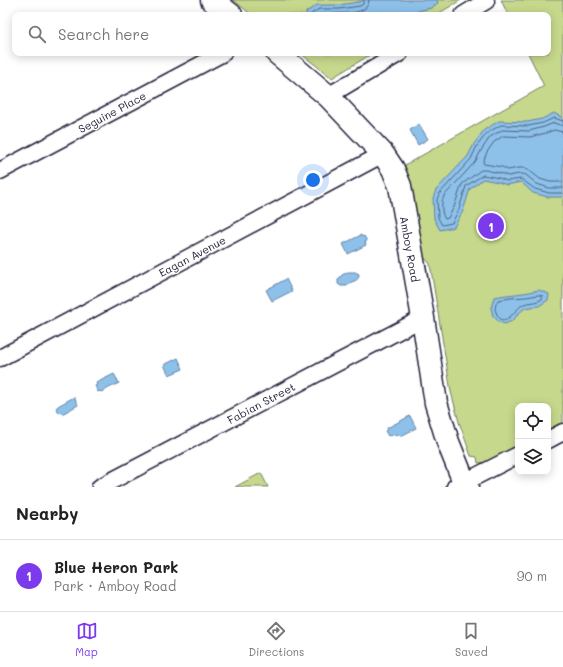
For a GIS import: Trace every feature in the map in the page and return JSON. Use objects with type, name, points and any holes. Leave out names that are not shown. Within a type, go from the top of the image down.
[{"type":"main road","points":[[212,0],[227,12]]},
{"type":"main road","name":"Amboy Road","points":[[281,56],[328,96],[384,154],[393,169],[400,186],[436,402],[462,485]]},
{"type":"street","points":[[468,12],[486,1]]},
{"type":"street","name":"Seguine Place","points":[[0,171],[217,56]]},
{"type":"street","points":[[328,96],[395,56]]},
{"type":"street","name":"Eagan Avenue","points":[[0,358],[384,154]]},
{"type":"street","name":"Fabian Street","points":[[100,487],[422,318]]},
{"type":"street","points":[[550,439],[563,432]]},
{"type":"street","points":[[462,485],[515,457]]},
{"type":"green space","points":[[233,0],[461,0],[441,12],[248,12]]},
{"type":"green space","points":[[501,0],[563,0],[563,423],[551,429],[551,403],[515,403],[515,448],[487,462],[478,463],[477,457],[471,456],[459,422],[451,392],[430,264],[424,257],[413,195],[405,165],[544,86],[529,56],[551,56],[551,12],[507,12]]},
{"type":"green space","points":[[304,56],[368,56],[332,78]]},
{"type":"green space","points":[[261,473],[268,487],[235,487]]},
{"type":"water","points":[[363,0],[437,0],[438,3],[431,8],[416,12],[306,12],[317,5],[338,5]]},
{"type":"water","points":[[554,113],[563,118],[563,197],[548,197],[533,193],[521,182],[507,185],[483,179],[470,189],[463,211],[454,227],[440,230],[434,219],[433,198],[436,190],[468,156],[484,130],[499,121],[527,122],[542,119]]},
{"type":"water","points":[[419,124],[428,139],[418,145],[410,130]]},
{"type":"water","points":[[361,235],[362,237],[364,236],[367,241],[365,242],[366,245],[348,254],[343,244]]},
{"type":"water","points":[[348,272],[355,272],[359,274],[359,277],[347,286],[341,286],[338,284],[338,280],[342,275]]},
{"type":"water","points":[[286,279],[292,291],[272,301],[266,290]]},
{"type":"water","points":[[539,290],[549,294],[548,300],[539,306],[525,308],[512,321],[505,324],[499,322],[493,316],[491,308],[494,297]]},
{"type":"water","points":[[178,358],[183,369],[169,375],[164,365]]},
{"type":"water","points":[[114,374],[119,383],[98,392],[95,386],[97,385],[96,383]]},
{"type":"water","points":[[74,397],[78,405],[62,414],[61,412],[59,413],[56,408]]},
{"type":"water","points":[[410,416],[416,428],[401,436],[395,434],[388,436],[385,431],[387,428]]},
{"type":"place","name":"Blue Heron Park","points":[[491,226]]}]
